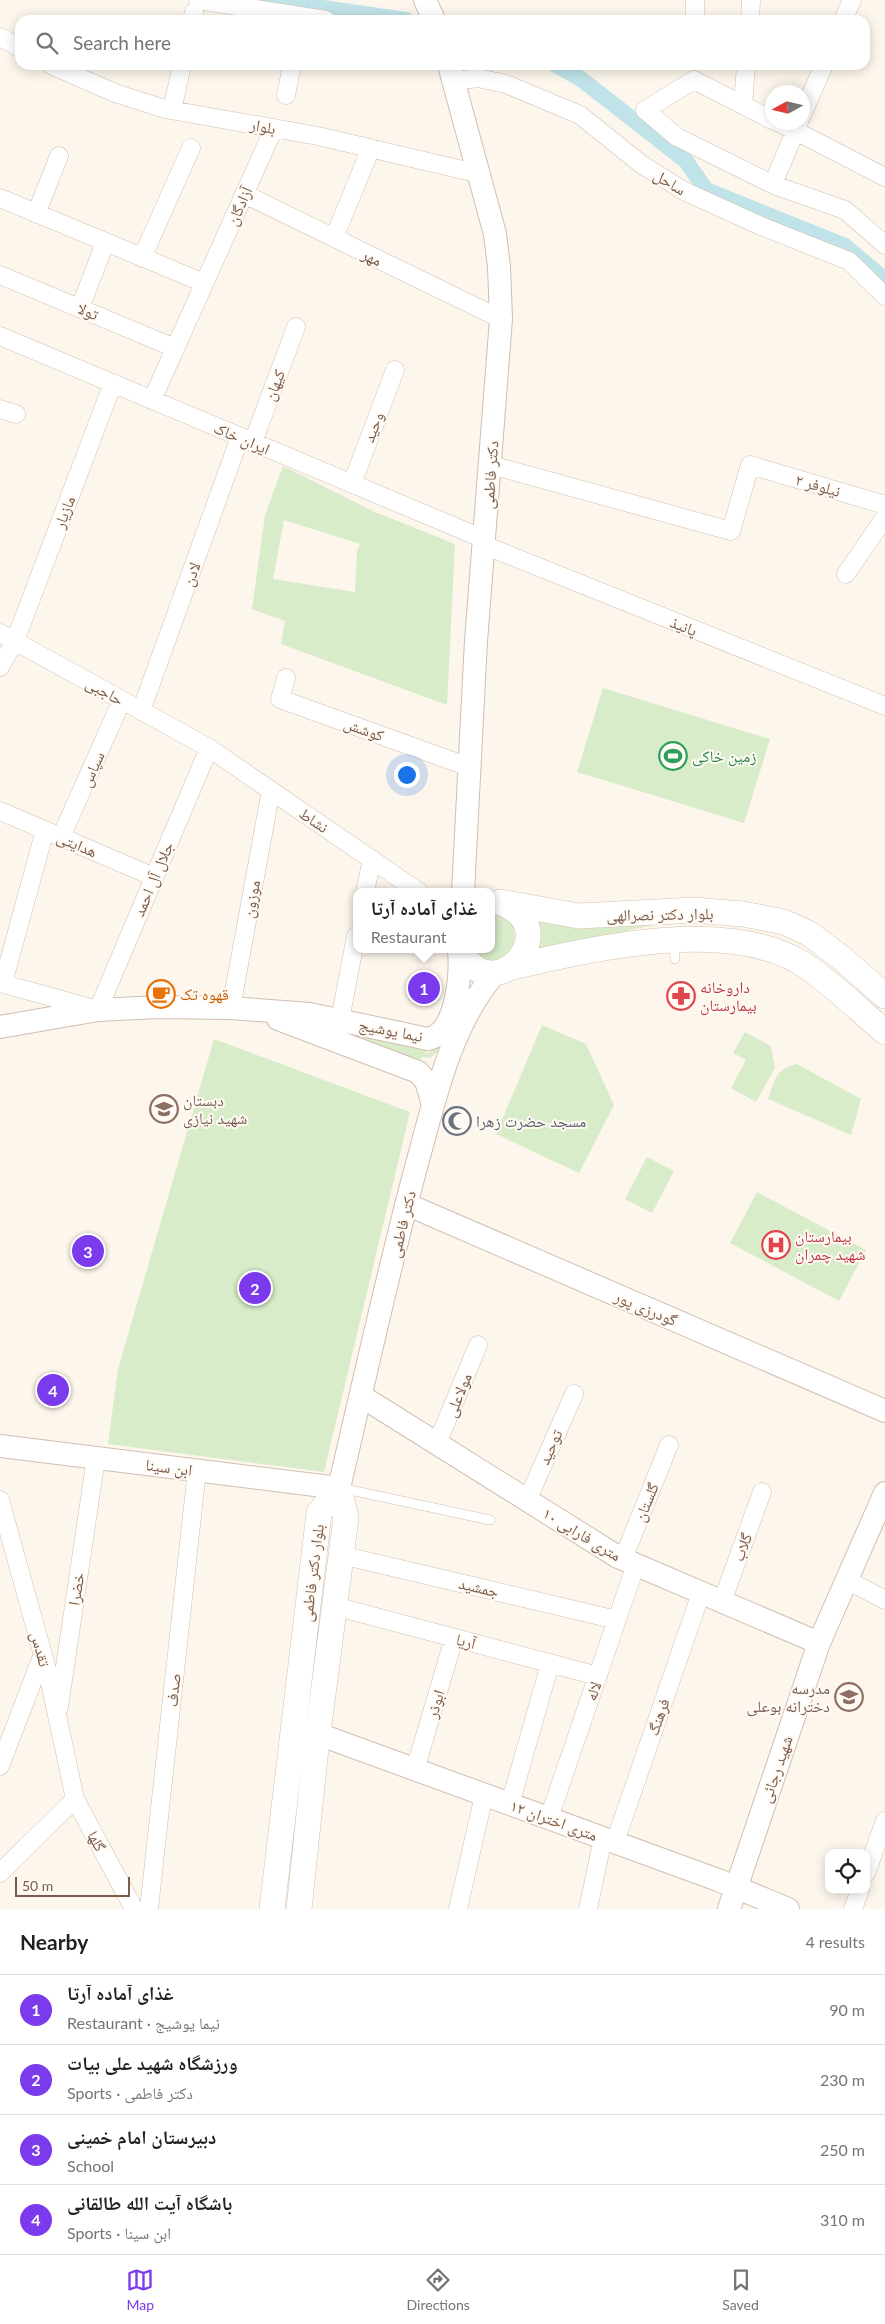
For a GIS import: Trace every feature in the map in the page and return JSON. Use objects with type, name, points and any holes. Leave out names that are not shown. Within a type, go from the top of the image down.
[{"type":"main road","name":"بلوار دکتر نصرالهی","points":[[496,902],[579,916],[694,910],[743,914],[796,926],[810,934],[844,960],[885,996]]},
{"type":"main road","points":[[463,953],[470,964],[477,969],[504,970],[519,961],[528,944],[526,926],[516,911],[496,902]]},
{"type":"main road","points":[[674,911],[675,950]]},
{"type":"main road","name":"بلوار دکتر نصرالهی","points":[[504,970],[585,950],[675,950],[711,940],[748,944],[782,954],[807,966],[885,1032]]},
{"type":"main road","name":"بلوار دکتر فاطمی","points":[[300,1909],[318,1734],[346,1518],[339,1488]]},
{"type":"main road","name":"بلوار دکتر فاطمی","points":[[272,1909],[319,1513],[339,1488]]},
{"type":"street","points":[[424,0],[432,15]]},
{"type":"street","points":[[695,0],[695,15]]},
{"type":"street","points":[[750,15],[752,0]]},
{"type":"street","points":[[845,15],[852,0]]},
{"type":"street","points":[[195,11],[253,15]]},
{"type":"street","points":[[0,37],[15,45]]},
{"type":"street","name":"بلوار","points":[[62,70],[115,93],[172,110],[274,128],[480,174]]},
{"type":"street","points":[[172,110],[181,70]]},
{"type":"street","points":[[286,95],[291,70]]},
{"type":"street","points":[[742,104],[745,70]]},
{"type":"street","points":[[810,97],[822,70]]},
{"type":"street","points":[[765,116],[742,104],[694,72],[645,110],[677,137],[773,184],[845,210],[885,245]]},
{"type":"street","name":"دکتر فاطمی","points":[[451,73],[495,234],[499,268],[500,319],[476,641],[463,888]]},
{"type":"street","name":"ساحل","points":[[451,73],[506,84],[580,115],[641,164],[684,191],[761,226],[848,261],[885,296]]},
{"type":"street","name":"آزادگان","points":[[152,400],[274,128]]},
{"type":"street","points":[[773,184],[796,130]]},
{"type":"street","points":[[802,130],[885,177]]},
{"type":"street","points":[[142,258],[191,148]]},
{"type":"street","points":[[334,238],[370,148]]},
{"type":"street","points":[[36,214],[59,156]]},
{"type":"street","name":"مهر","points":[[244,194],[500,319]]},
{"type":"street","points":[[0,198],[204,283]]},
{"type":"street","points":[[80,308],[105,243]]},
{"type":"street","name":"تولا","points":[[0,275],[175,348]]},
{"type":"street","name":"کیهان","points":[[246,440],[296,327]]},
{"type":"street","name":"ایران خاک","points":[[0,336],[352,484],[484,542]]},
{"type":"street","name":"وحید","points":[[352,484],[395,370]]},
{"type":"street","name":"مازیار","points":[[0,667],[7,637],[113,384]]},
{"type":"street","name":"لادن","points":[[141,711],[246,440]]},
{"type":"street","name":"نیلوفر ۲","points":[[490,465],[731,531],[750,465],[885,505]]},
{"type":"street","points":[[846,574],[885,517]]},
{"type":"street","name":"پانیذ","points":[[484,542],[885,706]]},
{"type":"street","name":"حاجبی","points":[[7,637],[209,748]]},
{"type":"street","name":"کوشش","points":[[286,678],[280,699],[469,767]]},
{"type":"street","name":"سپاس","points":[[2,983],[53,834],[122,700]]},
{"type":"street","name":"نشاط","points":[[209,748],[413,888]]},
{"type":"street","name":"جلال آل احمد","points":[[98,1010],[209,748]]},
{"type":"street","name":"موزون","points":[[231,1008],[271,790]]},
{"type":"street","name":"هدایتی","points":[[0,811],[154,877]]},
{"type":"street","points":[[366,888],[372,859]]},
{"type":"street","points":[[340,1020],[353,952]]},
{"type":"street","name":"نیما یوشیج","points":[[0,1027],[98,1010],[158,1007],[231,1008],[310,1014],[425,1038],[434,1038],[445,1026],[458,991],[461,971],[460,953]]},
{"type":"street","name":"دکتر فاطمی","points":[[339,1488],[406,1204],[433,1105],[455,1040],[475,1000],[504,970]]},
{"type":"street","points":[[2,983],[98,1010]]},
{"type":"street","name":"نیما یوشیج","points":[[254,1010],[418,1072],[426,1081],[433,1105]]},
{"type":"street","name":"گودرزی پور","points":[[406,1204],[885,1411]]},
{"type":"street","name":"مولاعلی","points":[[437,1444],[478,1345]]},
{"type":"street","name":"توحید","points":[[527,1501],[574,1394]]},
{"type":"street","name":"۱۰ متری فارابی","points":[[361,1396],[527,1501],[629,1562],[819,1644]]},
{"type":"street","name":"گلستان","points":[[629,1562],[669,1445]]},
{"type":"street","name":"ابن سینا","points":[[0,1446],[339,1488]]},
{"type":"street","name":"خضرا","points":[[57,1720],[96,1458]]},
{"type":"street","name":"صدف","points":[[137,1909],[197,1470]]},
{"type":"street","name":"گلاب","points":[[722,1602],[762,1492]]},
{"type":"street","name":"شهید رجائی","points":[[728,1909],[819,1644],[885,1493]]},
{"type":"street","name":"تقدس","points":[[0,1500],[43,1654],[75,1799]]},
{"type":"street","name":"جمشید","points":[[341,1555],[617,1620]]},
{"type":"street","name":"لاله","points":[[550,1818],[617,1620],[629,1562]]},
{"type":"street","points":[[847,1580],[885,1600]]},
{"type":"street","name":"فرهنگ","points":[[588,1909],[609,1840],[701,1592]]},
{"type":"street","name":"آریا","points":[[334,1606],[598,1676]]},
{"type":"street","name":"ابوذر","points":[[416,1770],[454,1638]]},
{"type":"street","points":[[0,1766],[43,1654]]},
{"type":"street","points":[[510,1804],[550,1664]]},
{"type":"street","name":"۱۲ متری اختران","points":[[318,1734],[550,1818],[735,1887],[788,1909]]},
{"type":"street","points":[[458,1909],[484,1795]]},
{"type":"street","points":[[0,1873],[75,1799]]},
{"type":"street","name":"گلها","points":[[75,1799],[137,1909]]},
{"type":"street","points":[[870,1862],[885,1821]]},
{"type":"street","points":[[853,1909],[859,1894]]},
{"type":"lane","points":[[339,1488],[490,1520]]},
{"type":"green space","points":[[283,466],[375,512],[455,544],[447,705],[281,644],[285,621],[252,609],[265,515]],"holes":[[[284,520],[360,544],[357,551],[355,592],[273,579]]]},
{"type":"green space","name":"زمین خاکی","points":[[603,688],[770,739],[744,823],[577,772]]},
{"type":"green space","points":[[495,914],[504,916],[511,923],[514,932],[514,941],[510,950],[504,957],[495,961],[483,958],[477,953],[495,953]]},
{"type":"green space","points":[[533,922],[658,924],[533,951]]},
{"type":"green space","points":[[302,1020],[427,1051],[425,1055],[440,1045],[444,1038],[441,1049],[430,1058],[422,1057],[419,1061]]},
{"type":"green space","points":[[542,1025],[586,1044],[614,1105],[579,1173],[496,1134]]},
{"type":"green space","points":[[745,1032],[771,1046],[775,1068],[756,1102],[731,1088],[746,1060],[733,1053]]},
{"type":"green space","points":[[214,1039],[410,1112],[324,1472],[108,1444],[118,1369]]},
{"type":"green space","points":[[797,1064],[861,1099],[851,1135],[768,1099],[774,1081],[780,1072]]},
{"type":"green space","points":[[647,1157],[674,1171],[652,1213],[625,1199]]},
{"type":"green space","points":[[757,1192],[866,1250],[839,1301],[730,1243]]},
{"type":"waterway","points":[[268,0],[372,15]]},
{"type":"waterway","points":[[565,70],[581,79],[686,161],[706,190],[845,246],[885,280]]},
{"type":"place","name":"زمین خاکی","points":[[673,756]]},
{"type":"place","name":"غذای آماده آرتا","points":[[424,988]]},
{"type":"place","name":"قهوه تک","points":[[161,994]]},
{"type":"place","name":"داروخانه بیمارستان","points":[[681,996]]},
{"type":"place","name":"دبستان شهید نیازی","points":[[164,1109]]},
{"type":"place","name":"مسجد حضرت زهرا","points":[[457,1121]]},
{"type":"place","name":"بیمارستان شهید چمران","points":[[776,1245]]},
{"type":"place","name":"دبیرستان امام خمینی","points":[[88,1251]]},
{"type":"place","name":"ورزشگاه شهید علی بیات","points":[[255,1288]]},
{"type":"place","name":"باشگاه آیت الله طالقانی","points":[[53,1390]]},
{"type":"place","name":"مدرسه دخترانه بوعلی","points":[[849,1697]]}]
